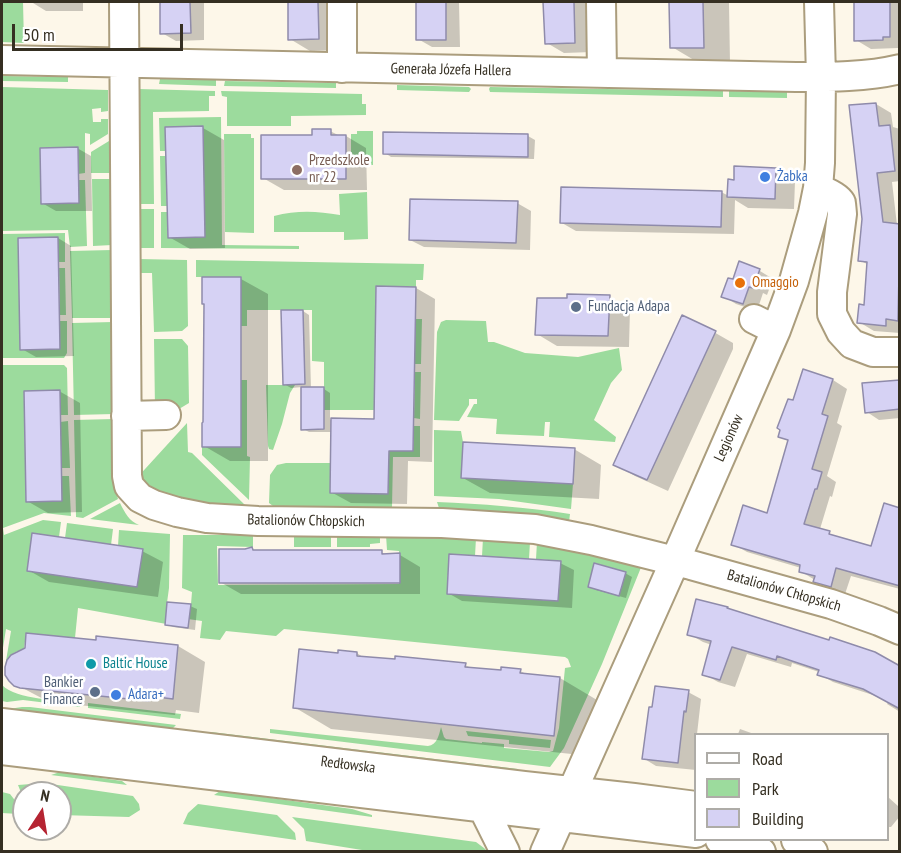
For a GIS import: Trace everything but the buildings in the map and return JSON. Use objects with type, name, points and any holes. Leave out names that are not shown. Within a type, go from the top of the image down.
[{"type":"street","name":"Batalionów Chłopskich","points":[[124,2],[127,476],[129,486],[140,498],[177,512],[207,518],[442,523],[535,529],[675,561],[831,604],[900,630]]},
{"type":"street","points":[[342,2],[342,68]]},
{"type":"street","points":[[601,2],[602,73]]},
{"type":"street","name":"Legionów","points":[[545,852],[675,561],[765,325],[794,281],[818,188],[821,77],[819,2]]},
{"type":"street","name":"Generała Józefa Hallera","points":[[2,60],[821,77],[900,69]]},
{"type":"street","points":[[818,188],[841,203],[842,208],[832,292],[832,314],[836,323],[852,344],[873,352],[900,352]]},
{"type":"street","points":[[126,416],[166,415]]},
{"type":"street","name":"Redłowska","points":[[2,723],[694,807]]},
{"type":"street","name":"Redłowska","points":[[2,750],[694,833]]},
{"type":"street","points":[[483,808],[505,852]]},
{"type":"street","points":[[725,841],[761,852]]},
{"type":"street","points":[[797,841],[813,852]]},
{"type":"green space","points":[[2,2],[23,2],[24,43],[2,42]]},
{"type":"green space","points":[[2,76],[68,77],[68,82],[2,81]]},
{"type":"green space","points":[[160,79],[216,80],[216,86],[159,84]]},
{"type":"green space","points":[[225,81],[336,83],[336,88],[224,86]]},
{"type":"green space","points":[[397,85],[469,87],[471,89],[469,92],[397,90]]},
{"type":"green space","points":[[2,87],[108,90],[108,111],[101,112],[101,108],[92,109],[93,122],[108,119],[108,134],[90,145],[90,134],[85,133],[85,173],[78,174],[77,147],[40,148],[41,204],[79,203],[78,180],[85,180],[87,246],[70,247],[68,230],[2,231]]},
{"type":"green space","points":[[490,87],[723,91],[723,97],[490,92]]},
{"type":"green space","points":[[138,89],[215,91],[215,96],[209,96],[209,111],[153,112],[154,204],[138,204]]},
{"type":"green space","points":[[221,91],[362,94],[362,104],[366,104],[366,115],[291,116],[291,126],[227,126],[227,97],[222,96]]},
{"type":"green space","points":[[729,91],[787,92],[787,98],[729,97]]},
{"type":"green space","points":[[221,117],[222,245],[299,246],[299,249],[161,248],[161,212],[167,212],[168,238],[205,237],[203,126],[166,127],[166,151],[160,151],[159,118]]},
{"type":"green space","points":[[357,131],[373,131],[373,165],[351,165],[351,134],[357,134]]},
{"type":"green space","points":[[224,134],[251,134],[251,138],[254,138],[254,233],[225,232]]},
{"type":"green space","points":[[109,141],[110,173],[91,173],[91,152]]},
{"type":"green space","points":[[160,156],[166,156],[167,206],[161,206]]},
{"type":"green space","points":[[92,179],[110,179],[112,245],[93,246]]},
{"type":"green space","points":[[367,192],[368,239],[344,240],[344,232],[274,232],[274,216],[307,212],[340,215],[339,194]]},
{"type":"green space","points":[[138,209],[154,209],[154,248],[139,248]]},
{"type":"green space","points":[[65,233],[65,262],[58,262],[58,237],[18,238],[21,350],[60,349],[60,321],[67,321],[67,353],[64,358],[2,358],[2,234]]},
{"type":"green space","points":[[112,250],[113,318],[72,318],[70,251]]},
{"type":"green space","points":[[139,259],[187,260],[188,326],[182,331],[154,332],[152,273],[138,273]]},
{"type":"green space","points":[[196,260],[424,264],[423,280],[416,280],[416,287],[377,286],[375,410],[324,410],[324,362],[312,361],[312,310],[247,310],[247,326],[241,326],[241,277],[196,277]]},
{"type":"green space","points":[[59,268],[65,268],[66,315],[60,315]]},
{"type":"green space","points":[[415,319],[422,319],[421,364],[415,364]]},
{"type":"green space","points":[[446,320],[486,321],[488,342],[525,353],[578,357],[619,348],[622,370],[611,383],[594,420],[616,437],[615,442],[549,437],[550,422],[545,422],[544,436],[496,434],[497,419],[467,417],[474,404],[477,404],[477,399],[469,399],[469,405],[459,421],[434,420],[437,332],[441,322]]},
{"type":"green space","points":[[113,322],[114,414],[74,415],[72,323]]},
{"type":"green space","points":[[154,339],[182,339],[188,346],[189,403],[179,409],[155,409]]},
{"type":"green space","points":[[2,365],[64,365],[67,368],[68,415],[60,415],[59,390],[24,391],[26,501],[61,476],[69,476],[71,516],[44,513],[3,528],[4,535],[43,520],[61,522],[59,537],[32,534],[27,571],[137,586],[143,549],[118,546],[119,530],[170,534],[169,588],[166,610],[191,604],[192,592],[182,588],[183,535],[253,535],[253,547],[217,546],[218,585],[399,584],[399,551],[387,550],[386,535],[476,538],[475,556],[449,554],[447,594],[558,601],[560,561],[536,559],[537,542],[642,565],[602,664],[564,748],[550,767],[270,733],[270,729],[428,746],[436,742],[441,727],[446,739],[504,744],[504,748],[549,752],[553,751],[559,728],[565,668],[571,667],[565,657],[284,629],[276,636],[226,631],[220,640],[200,638],[202,621],[173,617],[172,625],[78,608],[75,638],[26,633],[24,650],[12,655],[5,667],[11,631],[6,629],[2,654]],"holes":[[[594,563],[626,572],[619,596],[588,587]]]},
{"type":"green space","points":[[415,372],[421,372],[420,419],[414,418]]},
{"type":"green space","points":[[241,380],[247,380],[249,500],[202,455],[202,447],[241,447]]},
{"type":"green space","points":[[266,385],[295,385],[290,393],[273,450],[268,446]]},
{"type":"green space","points":[[114,419],[118,499],[83,518],[76,517],[74,420]]},
{"type":"green space","points":[[68,421],[70,468],[61,468],[60,422]]},
{"type":"green space","points":[[187,423],[188,452],[192,453],[246,506],[242,509],[176,504],[135,480]]},
{"type":"green space","points":[[414,426],[420,426],[420,457],[393,457],[392,508],[273,506],[269,503],[270,475],[277,465],[286,463],[330,463],[330,493],[388,494],[389,451],[413,451]]},
{"type":"green space","points":[[434,430],[461,431],[462,478],[573,484],[571,509],[499,499],[434,496]]},
{"type":"green space","points":[[437,502],[504,506],[570,514],[569,522],[442,510]]},
{"type":"green space","points":[[120,503],[130,519],[139,525],[90,519]]},
{"type":"green space","points":[[67,523],[113,529],[111,545],[65,538]]},
{"type":"green space","points":[[294,535],[331,535],[331,547],[294,547]]},
{"type":"green space","points":[[337,535],[380,535],[380,543],[370,544],[370,547],[337,547]]},
{"type":"green space","points":[[483,538],[530,542],[529,559],[482,556]]},
{"type":"green space","points":[[2,685],[18,694],[50,700],[81,702],[80,707],[23,700],[2,701]]},
{"type":"green space","points":[[88,703],[181,714],[180,719],[88,708]]},
{"type":"green space","points":[[22,707],[176,725],[171,730],[2,710]]},
{"type":"green space","points":[[466,731],[551,740],[550,748],[509,744],[509,740],[468,736]]},
{"type":"green space","points":[[211,732],[518,769],[518,772],[214,736]]},
{"type":"green space","points":[[60,772],[122,781],[127,785],[51,775]]},
{"type":"green space","points":[[72,787],[133,796],[140,810],[129,817],[72,815]]},
{"type":"green space","points":[[220,791],[352,809],[372,815],[372,817],[214,795]]},
{"type":"green space","points":[[2,792],[12,797],[12,814],[2,813]]},
{"type":"green space","points":[[198,804],[277,815],[295,833],[296,840],[183,824],[188,813]]},
{"type":"green space","points":[[292,817],[476,842],[487,851],[367,851],[306,841],[304,829]]},
{"type":"place","name":"Przedszkole nr 22","points":[[297,170]]},
{"type":"place","name":"Żabka","points":[[765,177]]},
{"type":"place","name":"Omaggio","points":[[740,283]]},
{"type":"place","name":"Fundacja Adapa","points":[[576,307]]},
{"type":"place","name":"Baltic House","points":[[91,664]]},
{"type":"place","name":"Bankier Finance","points":[[95,692]]},
{"type":"place","name":"Adara+","points":[[116,695]]}]
